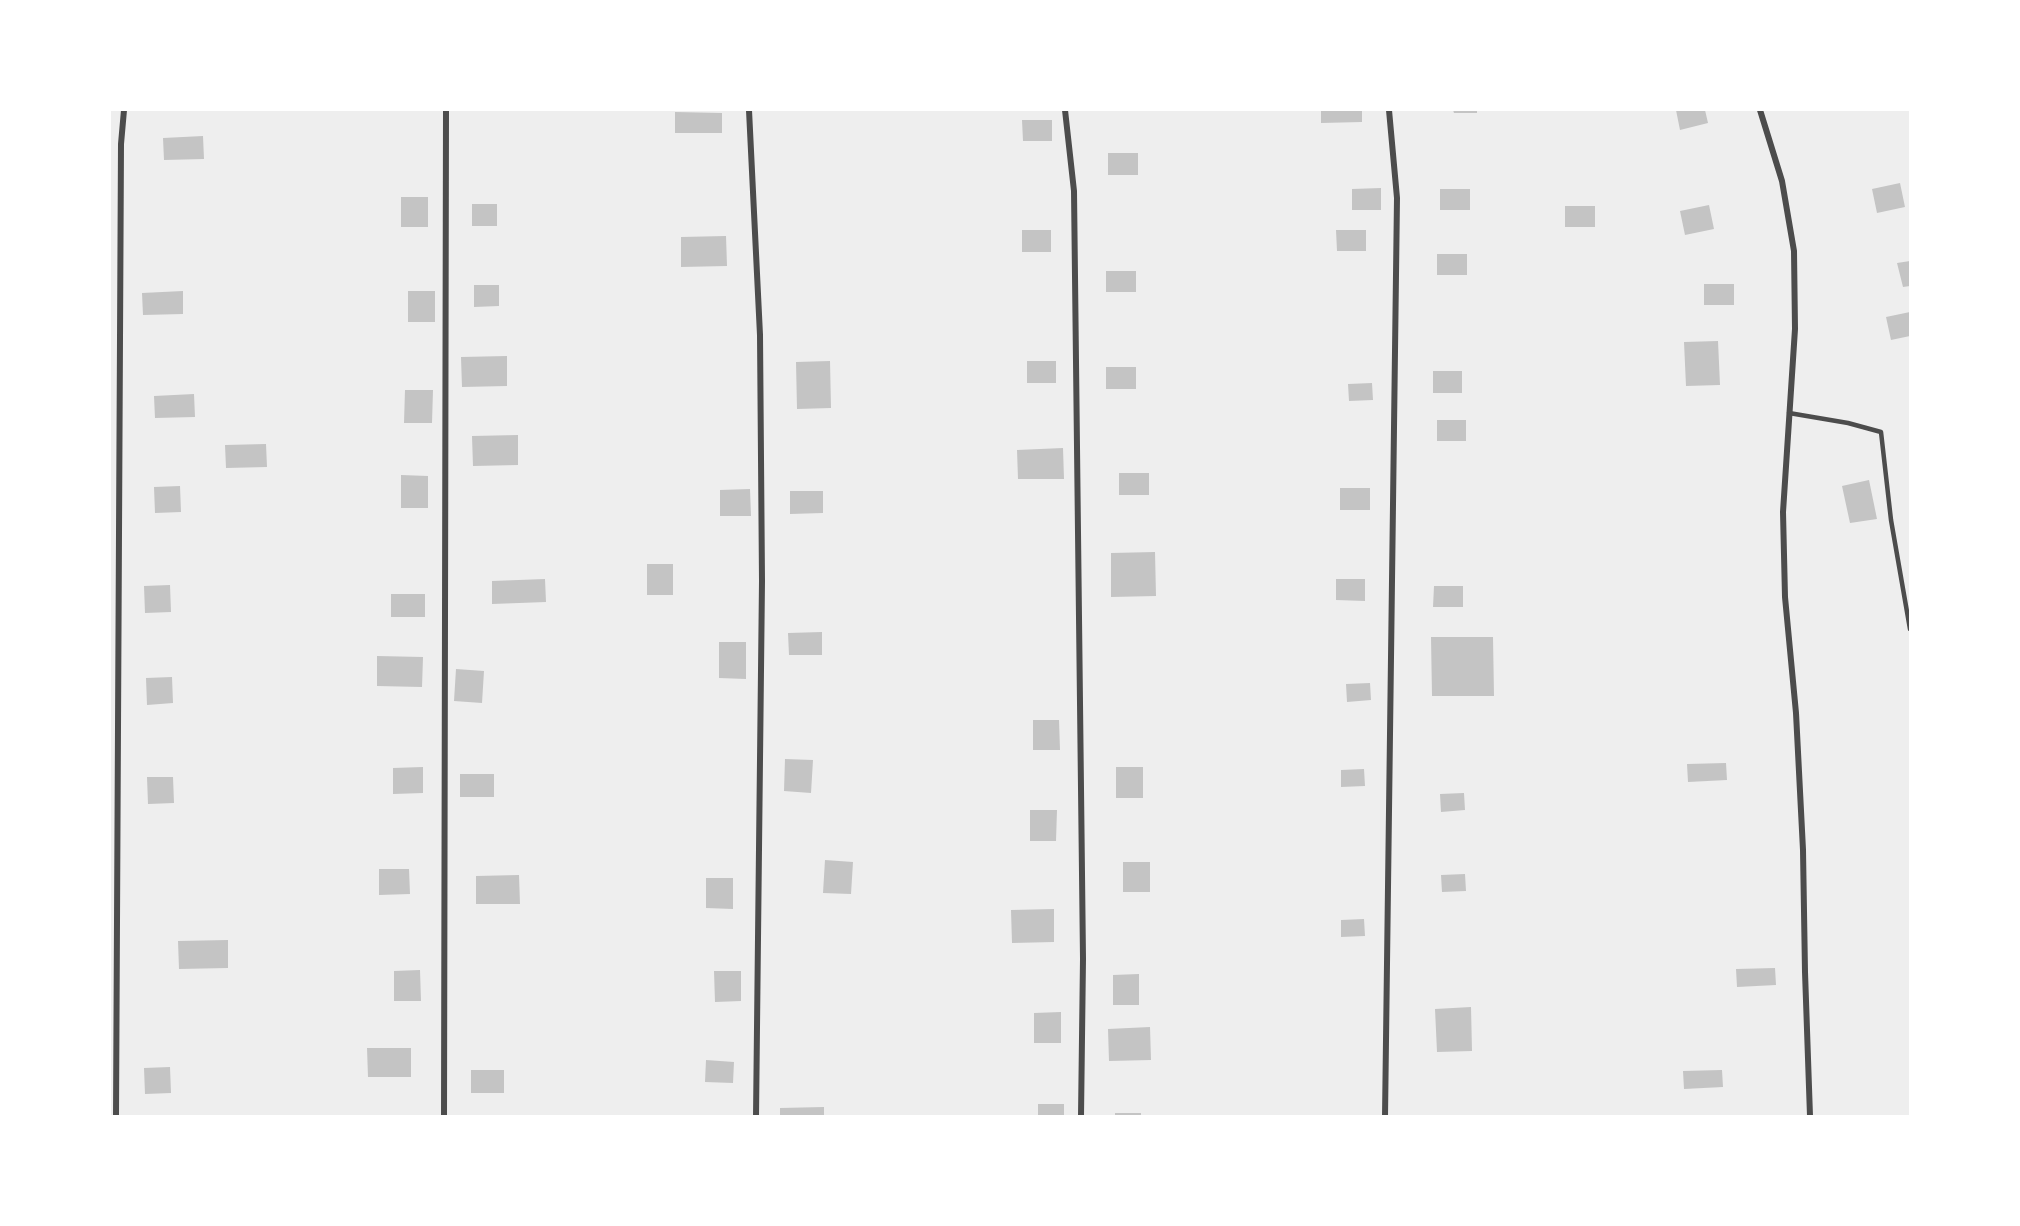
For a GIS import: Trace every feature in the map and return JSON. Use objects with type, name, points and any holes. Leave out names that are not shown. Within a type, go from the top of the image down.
[{"type":"street","points":[[116,1116],[121,144],[124,110]]},
{"type":"street","points":[[444,1116],[446,110]]},
{"type":"street","points":[[749,110],[760,335],[762,581],[756,1116]]},
{"type":"street","points":[[1065,110],[1074,202],[1083,947],[1081,1116]]},
{"type":"street","points":[[1385,1116],[1396,198],[1389,110]]},
{"type":"street","points":[[1760,110],[1782,181],[1794,251],[1795,329],[1783,512],[1784,565],[1796,712],[1803,850],[1810,1116]]},
{"type":"lane","points":[[1789,413],[1848,423],[1881,432],[1891,520],[1911,629]]},
{"type":"shaded area","points":[[110,110],[1910,110],[1910,1116],[110,1116]]},
{"type":"building","points":[[1321,110],[1362,110],[1362,122],[1321,123]]},
{"type":"building","points":[[1453,110],[1477,110],[1477,113],[1454,113]]},
{"type":"building","points":[[1676,110],[1705,110],[1708,123],[1680,130]]},
{"type":"building","points":[[675,112],[722,113],[722,133],[675,133]]},
{"type":"building","points":[[1022,120],[1052,120],[1052,141],[1023,141]]},
{"type":"building","points":[[203,136],[204,159],[164,160],[163,138]]},
{"type":"building","points":[[1108,153],[1138,153],[1138,175],[1108,175]]},
{"type":"building","points":[[1900,183],[1905,207],[1877,213],[1872,189]]},
{"type":"building","points":[[1381,188],[1381,210],[1352,210],[1352,189]]},
{"type":"building","points":[[1440,189],[1470,189],[1470,210],[1440,210]]},
{"type":"building","points":[[401,197],[428,197],[428,227],[401,227]]},
{"type":"building","points":[[472,204],[497,204],[497,226],[472,226]]},
{"type":"building","points":[[1709,205],[1714,229],[1685,235],[1680,211]]},
{"type":"building","points":[[1565,206],[1595,206],[1595,227],[1565,227]]},
{"type":"building","points":[[1022,230],[1051,230],[1051,252],[1022,252]]},
{"type":"building","points":[[1336,230],[1366,230],[1366,251],[1337,251]]},
{"type":"building","points":[[726,236],[727,266],[681,267],[681,237]]},
{"type":"building","points":[[1437,254],[1467,254],[1467,275],[1437,275]]},
{"type":"building","points":[[1910,261],[1910,286],[1903,287],[1897,263]]},
{"type":"building","points":[[1106,271],[1136,271],[1136,292],[1106,292]]},
{"type":"building","points":[[1704,284],[1734,284],[1734,305],[1704,305]]},
{"type":"building","points":[[474,285],[499,285],[499,306],[474,307]]},
{"type":"building","points":[[183,291],[183,314],[143,315],[142,293]]},
{"type":"building","points":[[408,291],[435,291],[435,322],[408,322]]},
{"type":"building","points":[[1910,312],[1910,336],[1891,340],[1886,317]]},
{"type":"building","points":[[1718,341],[1720,385],[1686,386],[1684,342]]},
{"type":"building","points":[[507,356],[507,386],[462,387],[461,357]]},
{"type":"building","points":[[830,361],[831,408],[797,409],[796,362]]},
{"type":"building","points":[[1027,361],[1056,361],[1056,383],[1027,383]]},
{"type":"building","points":[[1106,367],[1136,367],[1136,389],[1106,389]]},
{"type":"building","points":[[1433,371],[1462,371],[1462,393],[1433,393]]},
{"type":"building","points":[[1372,383],[1373,400],[1349,401],[1348,384]]},
{"type":"building","points":[[405,390],[433,390],[432,423],[404,423]]},
{"type":"building","points":[[194,394],[195,417],[155,418],[154,396]]},
{"type":"building","points":[[1437,420],[1466,420],[1466,441],[1437,441]]},
{"type":"building","points":[[518,435],[518,465],[473,466],[472,436]]},
{"type":"building","points":[[266,444],[267,467],[226,468],[225,445]]},
{"type":"building","points":[[1063,448],[1064,479],[1018,479],[1017,450]]},
{"type":"building","points":[[1119,473],[1149,473],[1149,495],[1119,495]]},
{"type":"building","points":[[401,475],[428,476],[428,508],[401,508]]},
{"type":"building","points":[[1869,480],[1877,519],[1850,523],[1842,486]]},
{"type":"building","points":[[180,486],[181,512],[155,513],[154,487]]},
{"type":"building","points":[[1340,488],[1370,488],[1370,510],[1340,510]]},
{"type":"building","points":[[750,489],[751,516],[720,516],[720,490]]},
{"type":"building","points":[[790,491],[823,491],[823,513],[790,514]]},
{"type":"building","points":[[1155,552],[1156,596],[1111,597],[1111,553]]},
{"type":"building","points":[[647,564],[673,564],[673,595],[647,595]]},
{"type":"building","points":[[545,579],[546,602],[492,604],[492,581]]},
{"type":"building","points":[[1336,579],[1365,579],[1365,601],[1336,600]]},
{"type":"building","points":[[170,585],[171,612],[145,613],[144,586]]},
{"type":"building","points":[[1434,586],[1463,586],[1463,607],[1433,607]]},
{"type":"building","points":[[391,594],[425,594],[425,617],[391,617]]},
{"type":"building","points":[[822,632],[822,655],[789,655],[788,633]]},
{"type":"building","points":[[1431,637],[1493,637],[1494,696],[1432,696]]},
{"type":"building","points":[[719,642],[746,642],[746,679],[719,678]]},
{"type":"building","points":[[377,656],[423,657],[422,687],[377,686]]},
{"type":"building","points":[[456,669],[484,671],[482,703],[454,701]]},
{"type":"building","points":[[172,677],[173,703],[147,705],[146,678]]},
{"type":"building","points":[[1370,683],[1371,700],[1347,702],[1346,684]]},
{"type":"building","points":[[1033,720],[1059,720],[1060,750],[1033,750]]},
{"type":"building","points":[[785,759],[813,760],[811,793],[784,791]]},
{"type":"building","points":[[1726,763],[1727,780],[1688,782],[1687,764]]},
{"type":"building","points":[[423,767],[423,793],[393,794],[393,768]]},
{"type":"building","points":[[1116,767],[1143,767],[1143,798],[1116,798]]},
{"type":"building","points":[[1364,769],[1365,786],[1341,787],[1341,770]]},
{"type":"building","points":[[460,774],[494,774],[494,797],[460,797]]},
{"type":"building","points":[[147,777],[173,777],[174,803],[148,804]]},
{"type":"building","points":[[1464,793],[1465,810],[1441,812],[1440,794]]},
{"type":"building","points":[[1030,810],[1057,810],[1056,841],[1030,841]]},
{"type":"building","points":[[825,860],[853,862],[851,894],[823,893]]},
{"type":"building","points":[[1123,862],[1150,862],[1150,892],[1123,892]]},
{"type":"building","points":[[379,869],[409,869],[410,894],[379,895]]},
{"type":"building","points":[[1465,874],[1466,891],[1442,892],[1441,875]]},
{"type":"building","points":[[519,875],[520,904],[476,904],[476,876]]},
{"type":"building","points":[[706,878],[733,878],[733,909],[706,908]]},
{"type":"building","points":[[1054,909],[1054,942],[1012,943],[1011,910]]},
{"type":"building","points":[[1364,919],[1365,936],[1341,937],[1341,920]]},
{"type":"building","points":[[228,940],[228,968],[179,969],[178,941]]},
{"type":"building","points":[[1775,968],[1776,985],[1737,987],[1736,969]]},
{"type":"building","points":[[420,970],[421,1001],[394,1001],[394,971]]},
{"type":"building","points":[[714,971],[741,971],[741,1001],[715,1002]]},
{"type":"building","points":[[1139,974],[1139,1005],[1113,1005],[1113,975]]},
{"type":"building","points":[[1471,1007],[1472,1051],[1437,1052],[1435,1009]]},
{"type":"building","points":[[1061,1012],[1061,1043],[1034,1043],[1034,1013]]},
{"type":"building","points":[[1150,1027],[1151,1060],[1109,1061],[1108,1029]]},
{"type":"building","points":[[367,1048],[411,1048],[411,1077],[368,1077]]},
{"type":"building","points":[[706,1060],[734,1062],[733,1083],[705,1082]]},
{"type":"building","points":[[170,1067],[171,1093],[145,1094],[144,1068]]},
{"type":"building","points":[[471,1070],[504,1070],[504,1093],[471,1093]]},
{"type":"building","points":[[1722,1070],[1723,1087],[1684,1089],[1683,1071]]},
{"type":"building","points":[[1038,1104],[1064,1104],[1064,1116],[1038,1116]]},
{"type":"building","points":[[824,1107],[824,1116],[780,1116],[780,1108]]},
{"type":"building","points":[[1115,1113],[1141,1113],[1141,1116],[1115,1116]]}]
